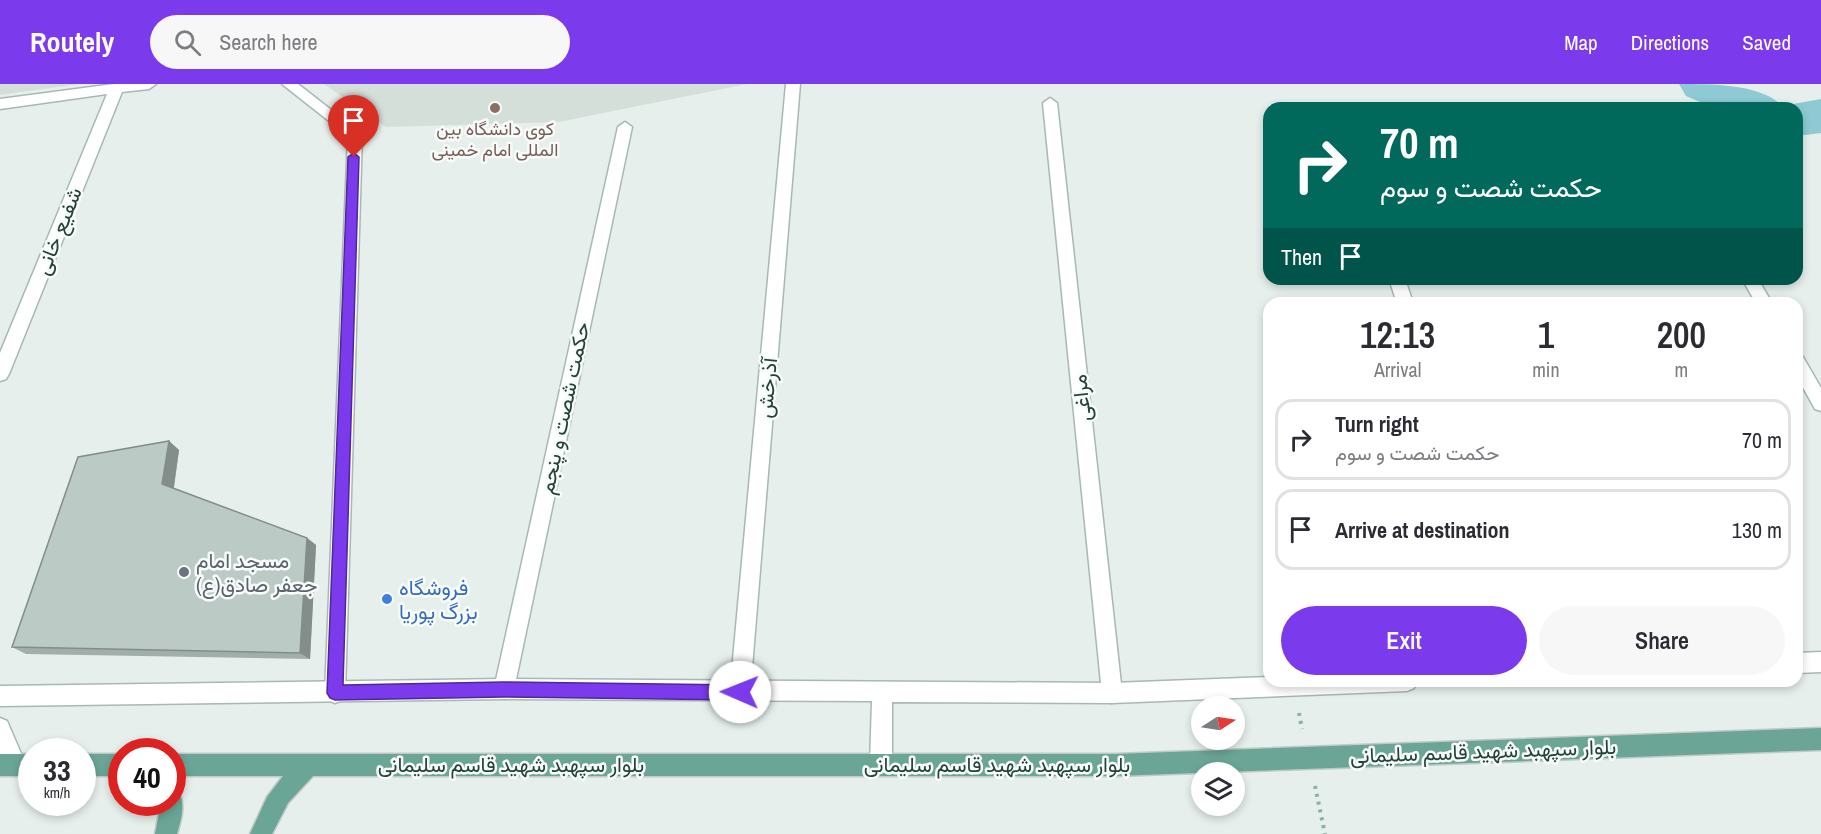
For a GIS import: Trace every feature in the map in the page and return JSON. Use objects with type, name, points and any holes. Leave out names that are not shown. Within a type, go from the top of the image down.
[{"type":"main road","name":"بلوار سپهبد شهید قاسم سلیمانی","points":[[186,765],[1116,765],[1821,739]]},
{"type":"main road","points":[[261,834],[268,813],[279,795],[293,778],[310,764]]},
{"type":"main road","points":[[166,834],[171,816]]},
{"type":"street","points":[[0,104],[149,84]]},
{"type":"street","points":[[289,84],[355,134],[335,693]]},
{"type":"street","name":"آذرخش","points":[[740,692],[793,84]]},
{"type":"street","name":"شفیع خانی","points":[[0,374],[117,88]]},
{"type":"street","name":"مراغی","points":[[1050,103],[1112,693]]},
{"type":"street","name":"حکمت شصت و پنجم","points":[[504,689],[625,126]]},
{"type":"street","points":[[1803,372],[1821,404]]},
{"type":"street","points":[[1803,663],[1821,662]]},
{"type":"street","points":[[0,696],[504,689],[1112,693],[1263,687]]},
{"type":"street","points":[[880,764],[882,693]]},
{"type":"street","points":[[0,728],[16,765]]},
{"type":"shaded area","points":[[0,84],[79,84],[0,95]]},
{"type":"shaded area","name":"کوی دانشگاه بین المللی امام خمینی","points":[[324,84],[747,84],[559,122],[386,127]]},
{"type":"building","name":"مسجد امام جعفر صادق(ع)","points":[[169,441],[162,484],[307,538],[300,653],[12,647],[78,457]]},
{"type":"waterway","points":[[1703,84],[1744,102]]},
{"type":"waterway","points":[[1803,118],[1821,116]]},
{"type":"place","name":"کوی دانشگاه بین المللی امام خمینی","points":[[495,108]]},
{"type":"place","name":"مسجد امام جعفر صادق(ع)","points":[[184,572]]},
{"type":"place","name":"فروشگاه بزرگ پوریا","points":[[387,599]]},
{"type":"route","points":[[354,157],[335,693],[504,689],[740,692]]}]
